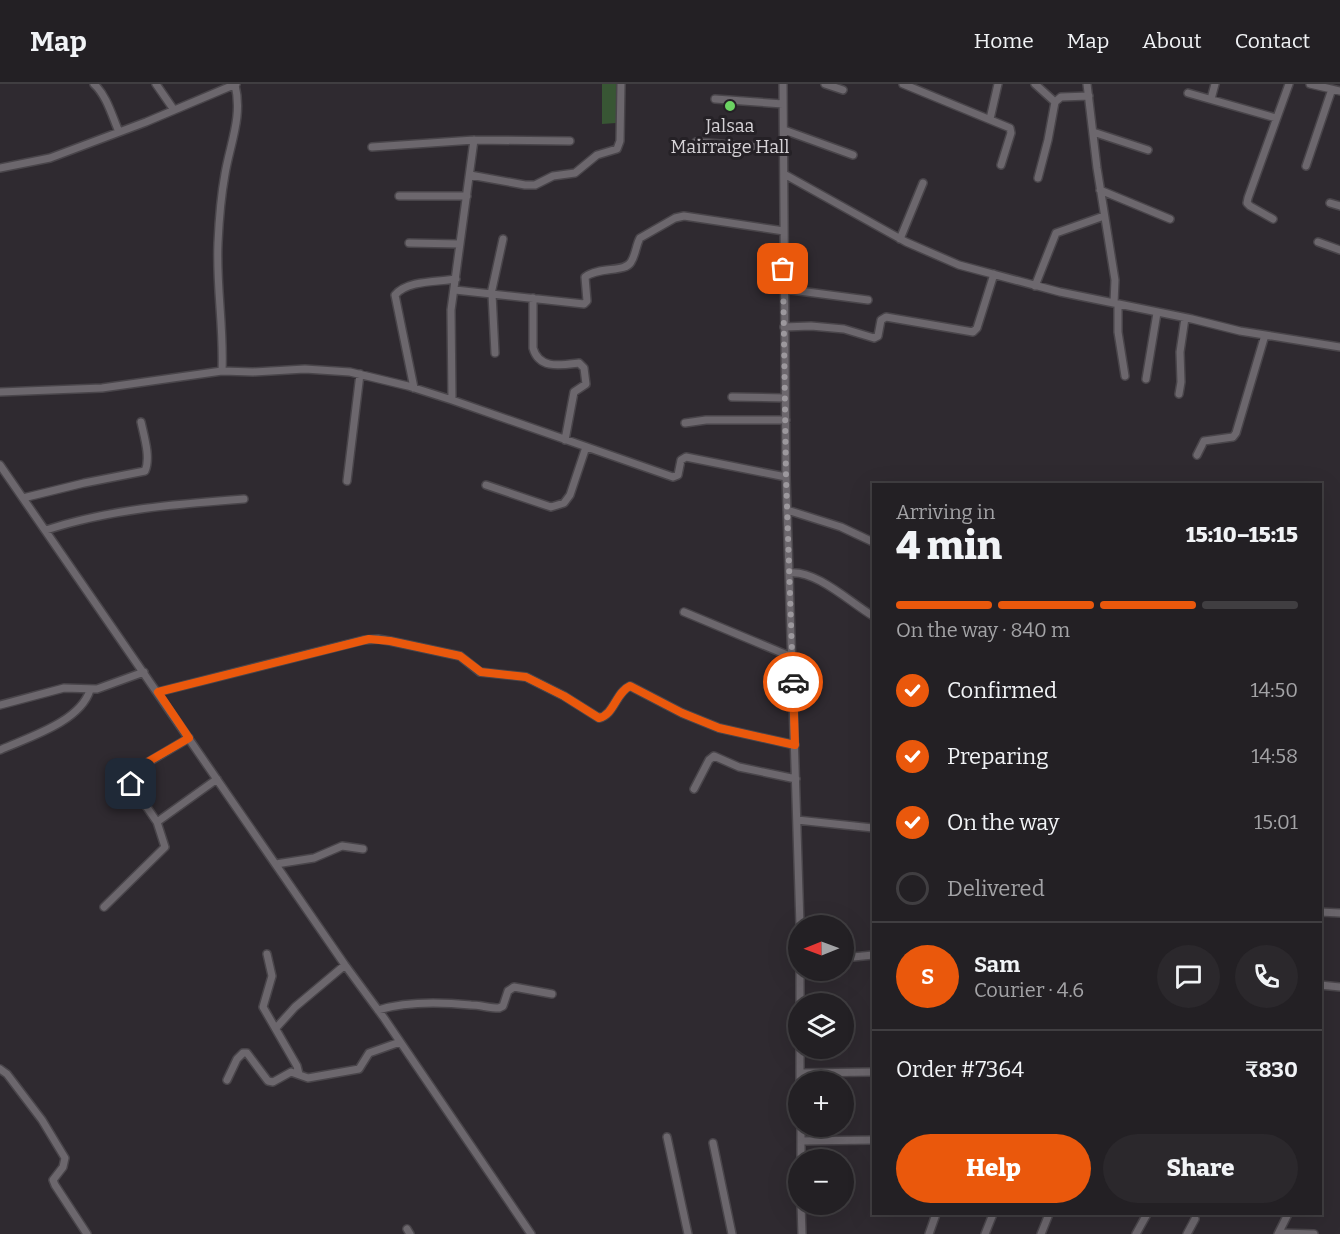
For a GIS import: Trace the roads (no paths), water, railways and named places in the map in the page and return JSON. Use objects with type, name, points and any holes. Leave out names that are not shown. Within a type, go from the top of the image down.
[{"type":"street","points":[[94,84],[103,96],[119,132]]},
{"type":"street","points":[[156,84],[174,110]]},
{"type":"street","points":[[0,168],[50,158],[236,84],[238,114],[224,175],[218,242],[217,276],[223,341],[222,371]]},
{"type":"street","points":[[470,175],[535,185],[553,176],[575,173],[597,155],[617,148],[620,141],[621,84]]},
{"type":"street","points":[[783,84],[786,477],[800,915]]},
{"type":"street","points":[[825,84],[843,90]]},
{"type":"street","points":[[903,84],[990,119],[1011,130],[1001,165]]},
{"type":"street","points":[[990,119],[998,84]]},
{"type":"street","points":[[1035,84],[1055,102]]},
{"type":"street","points":[[1087,84],[1125,376]]},
{"type":"street","points":[[1211,99],[1215,84]]},
{"type":"street","points":[[1273,219],[1247,203],[1289,84]]},
{"type":"street","points":[[1306,166],[1336,90],[1310,84]]},
{"type":"street","points":[[1188,93],[1276,118]]},
{"type":"street","points":[[1038,178],[1055,102],[1061,97],[1089,96]]},
{"type":"street","points":[[715,99],[783,104]]},
{"type":"street","points":[[784,130],[853,155]]},
{"type":"street","points":[[1093,132],[1149,150]]},
{"type":"street","points":[[452,400],[451,316],[474,140]]},
{"type":"street","points":[[372,147],[474,140],[570,141]]},
{"type":"street","points":[[696,141],[784,150]]},
{"type":"street","points":[[784,174],[900,239],[959,265],[1157,313],[1265,335],[1340,347]]},
{"type":"street","points":[[900,239],[923,183]]},
{"type":"street","points":[[1100,190],[1170,219]]},
{"type":"street","points":[[399,196],[467,196]]},
{"type":"street","points":[[1330,203],[1340,206]]},
{"type":"street","points":[[455,290],[586,303],[585,277],[599,270],[628,266],[640,238],[679,216],[714,219],[784,231]]},
{"type":"street","points":[[1035,285],[1056,233],[1104,216]]},
{"type":"street","points":[[495,353],[491,294],[503,239]]},
{"type":"street","points":[[1318,242],[1340,250]]},
{"type":"street","points":[[409,243],[460,244]]},
{"type":"street","points":[[784,327],[811,326],[844,329],[874,338],[878,336],[881,320],[886,317],[972,332],[977,328],[994,274]]},
{"type":"street","points":[[414,388],[395,295],[401,289],[409,286],[456,279]]},
{"type":"street","points":[[784,289],[868,300]]},
{"type":"street","points":[[533,298],[533,348],[536,355],[550,365],[579,363],[584,368],[586,384],[574,392],[565,440]]},
{"type":"street","points":[[1146,379],[1157,313]]},
{"type":"street","points":[[1179,394],[1180,352],[1185,318]]},
{"type":"street","points":[[1197,455],[1204,441],[1233,437],[1236,433],[1265,335]]},
{"type":"street","points":[[0,392],[102,388],[222,371],[331,370],[360,374],[414,388],[673,477],[678,475],[681,460],[686,457],[786,477]]},
{"type":"street","points":[[347,481],[360,374]]},
{"type":"street","points":[[732,397],[785,398]]},
{"type":"street","points":[[685,423],[706,420],[786,420]]},
{"type":"street","points":[[23,498],[145,471],[147,454],[141,422]]},
{"type":"street","points":[[486,485],[546,506],[558,506],[570,495],[586,447]]},
{"type":"street","points":[[0,465],[531,1234]]},
{"type":"street","points":[[46,530],[69,522],[115,512],[244,499]]},
{"type":"street","points":[[788,510],[841,527],[872,542]]},
{"type":"street","points":[[789,573],[798,572],[811,576],[872,615]]},
{"type":"street","points":[[684,612],[792,657]]},
{"type":"street","points":[[158,692],[364,640],[378,639],[460,656],[481,672],[526,677],[564,696],[599,718],[607,714],[624,689],[630,686],[682,713],[719,728],[795,745]]},
{"type":"street","points":[[0,705],[64,688],[90,690],[144,672]]},
{"type":"street","points":[[0,750],[69,716],[84,704],[90,690]]},
{"type":"street","points":[[104,907],[165,847],[157,822],[138,795],[129,775],[132,771],[189,738]]},
{"type":"street","points":[[694,789],[709,760],[714,756],[740,767],[796,779]]},
{"type":"street","points":[[157,822],[218,779]]},
{"type":"street","points":[[796,820],[872,828]]},
{"type":"street","points":[[276,864],[314,858],[342,846],[363,849]]},
{"type":"street","points":[[1322,912],[1340,913]]},
{"type":"street","points":[[267,954],[272,976],[263,1005],[297,1066],[299,1074]]},
{"type":"street","points":[[854,957],[872,955]]},
{"type":"street","points":[[276,1028],[295,1007],[345,965]]},
{"type":"street","points":[[1322,985],[1340,987]]},
{"type":"street","points":[[378,1010],[418,1004],[463,1004],[499,1008],[503,1006],[508,991],[514,987],[552,994]]},
{"type":"street","points":[[227,1080],[240,1054],[245,1052],[268,1081],[275,1081],[291,1072],[308,1078],[359,1069],[369,1053],[400,1042]]},
{"type":"street","points":[[0,1069],[7,1074],[42,1120],[65,1158],[63,1167],[53,1180],[54,1185],[87,1234]]},
{"type":"street","points":[[854,1072],[872,1071]]},
{"type":"street","points":[[667,1137],[688,1234]]},
{"type":"street","points":[[801,1137],[801,1149]]},
{"type":"street","points":[[801,1141],[872,1140]]},
{"type":"street","points":[[713,1143],[732,1234]]},
{"type":"street","points":[[801,1215],[802,1234]]},
{"type":"street","points":[[929,1234],[936,1215]]},
{"type":"street","points":[[986,1234],[993,1215]]},
{"type":"street","points":[[1041,1234],[1049,1215]]},
{"type":"street","points":[[1136,1234],[1146,1215]]},
{"type":"street","points":[[1288,1215],[1279,1234],[1314,1234]]},
{"type":"street","points":[[1187,1234],[1195,1219]]},
{"type":"place","name":"Jalsaa Mairraige Hall","points":[[730,106]]}]
